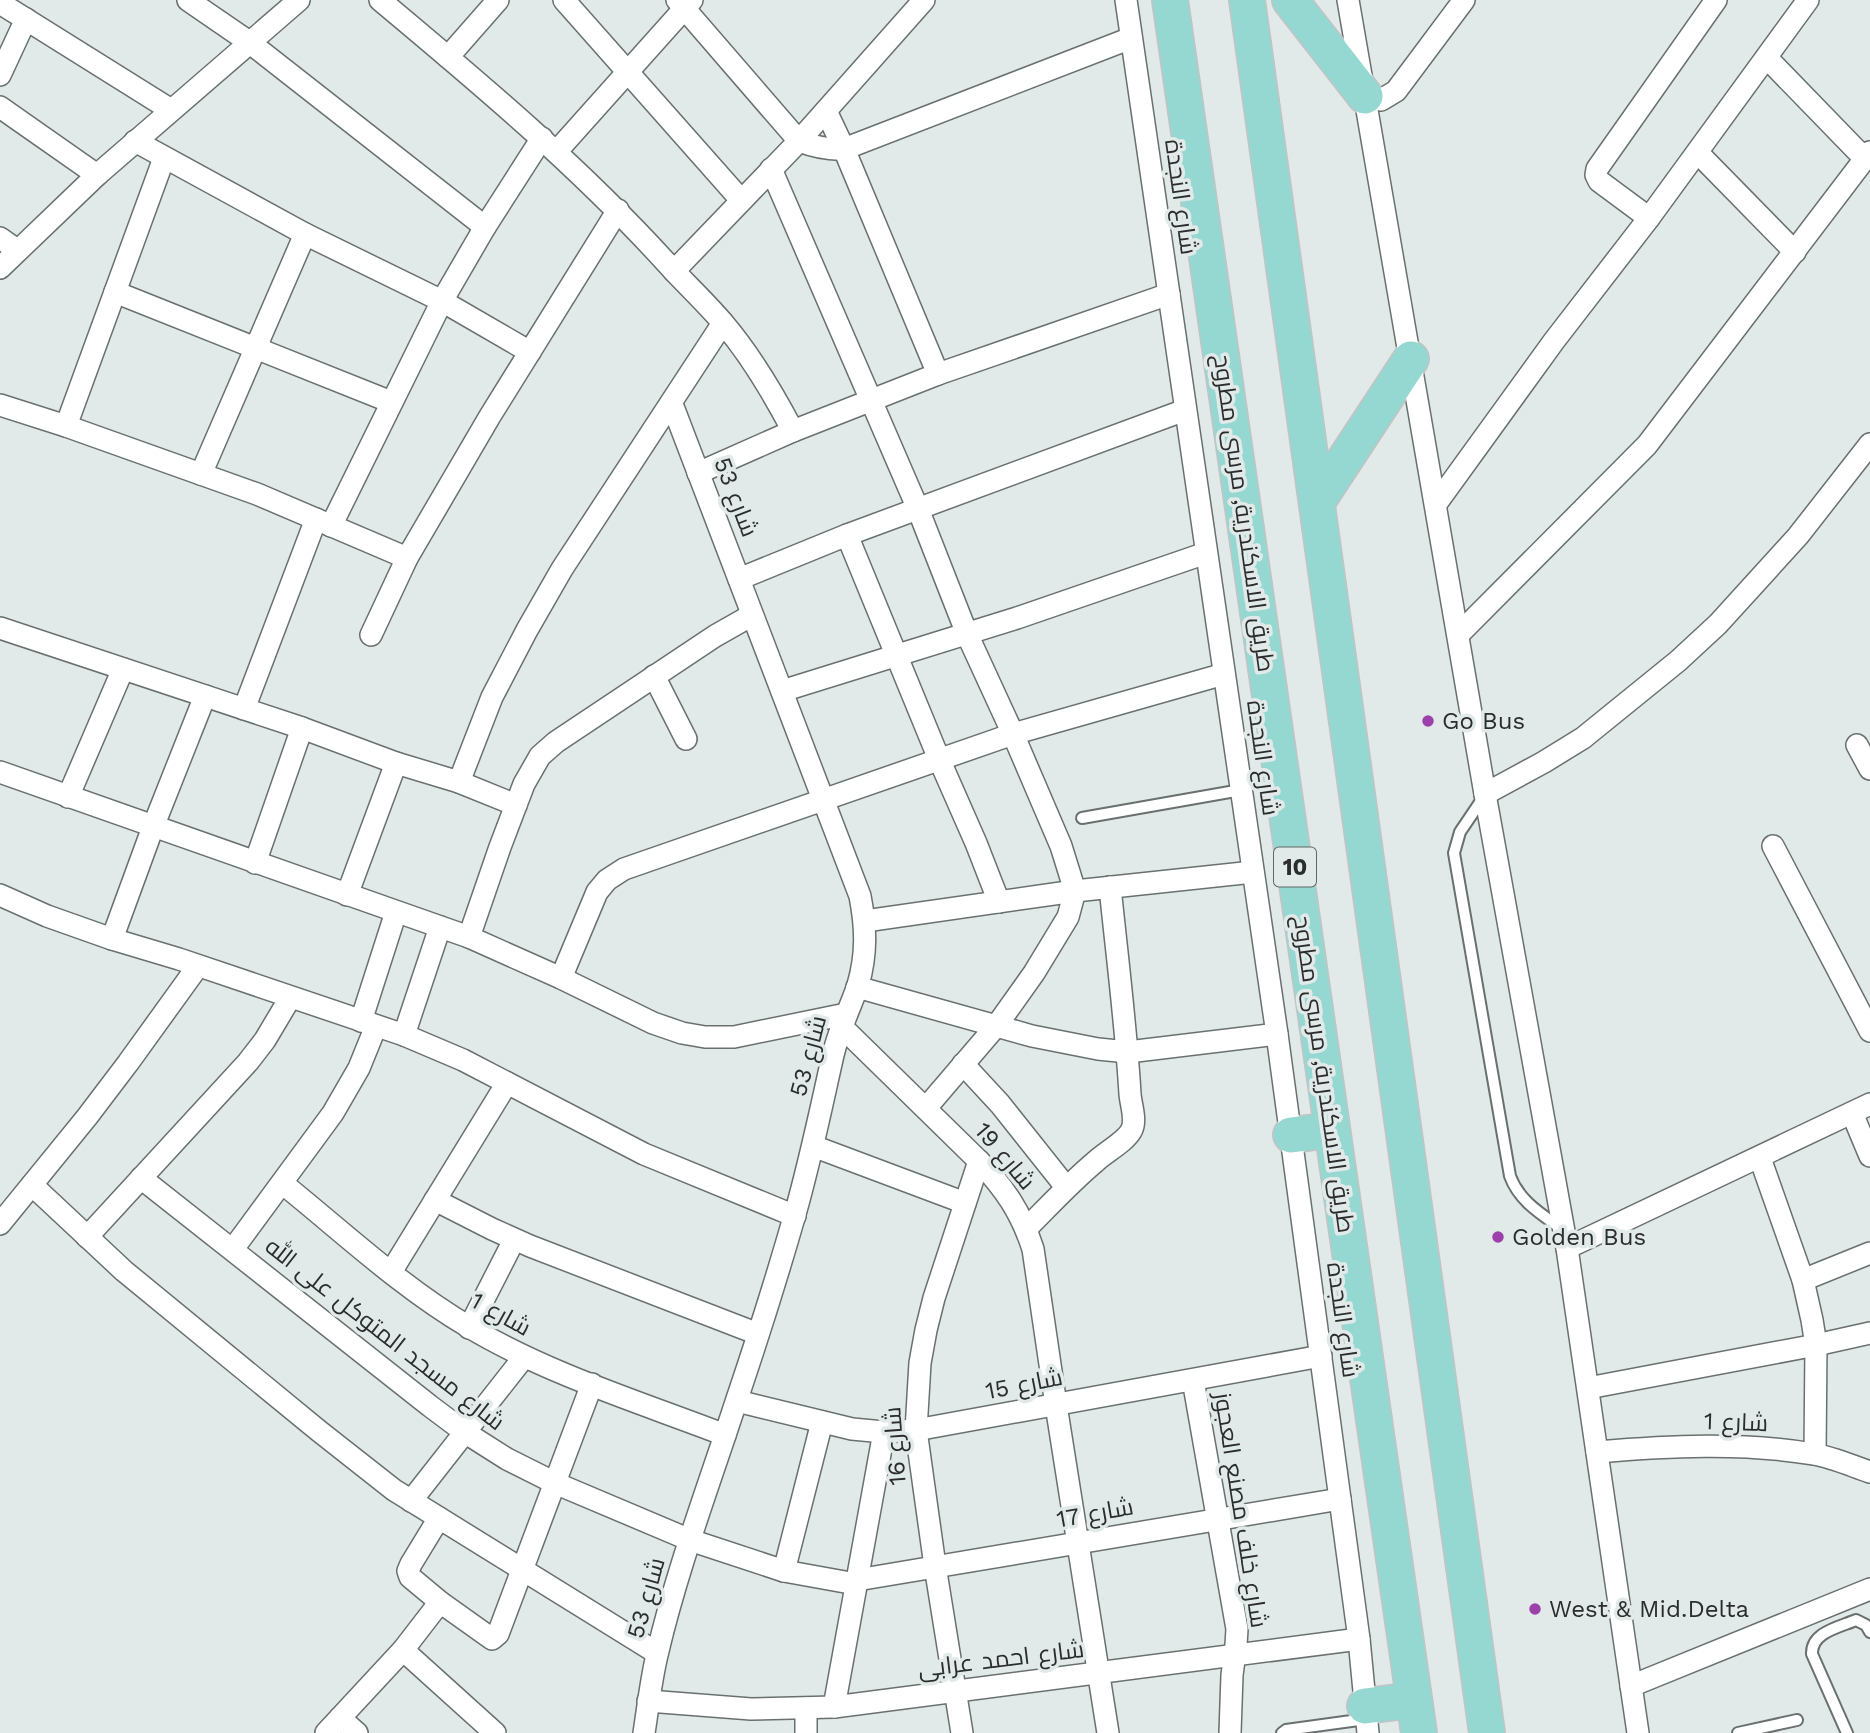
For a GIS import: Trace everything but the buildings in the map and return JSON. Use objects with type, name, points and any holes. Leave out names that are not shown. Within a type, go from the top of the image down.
[{"type":"main road","name":"طريق الاسكندرية, مرسى مطروح","points":[[1171,0],[1417,1716]]},
{"type":"main road","points":[[1247,0],[1401,1091],[1487,1733]]},
{"type":"main road","points":[[1290,0],[1365,96]]},
{"type":"main road","points":[[1319,499],[1410,359]]},
{"type":"main road","points":[[1291,1135],[1332,1130]]},
{"type":"main road","points":[[1366,1719],[1417,1716]]},
{"type":"street","points":[[188,0],[249,42],[485,227]]},
{"type":"street","points":[[0,268],[9,244],[97,175],[299,0]]},
{"type":"street","points":[[380,0],[549,145],[618,210],[723,323],[770,388],[793,432]]},
{"type":"street","points":[[448,57],[498,0]]},
{"type":"street","points":[[564,0],[741,200]]},
{"type":"street","points":[[674,271],[799,141],[924,0]]},
{"type":"street","name":"شارع النجدة","points":[[1126,0],[1277,1034],[1359,1639],[1366,1719]]},
{"type":"street","points":[[1348,0],[1485,794],[1566,1240],[1638,1733]]},
{"type":"street","points":[[1365,96],[1381,100],[1396,92],[1464,0]]},
{"type":"street","points":[[1649,218],[1604,185],[1596,175],[1597,169],[1716,0]]},
{"type":"street","points":[[1436,504],[1554,341],[1698,153],[1808,0]]},
{"type":"street","points":[[244,709],[323,522],[485,227],[549,145],[627,73],[685,3],[799,141],[830,149],[844,149],[1131,38]]},
{"type":"street","points":[[0,75],[14,9],[171,110]]},
{"type":"street","points":[[1458,635],[1647,445],[1867,156],[1767,58]]},
{"type":"street","points":[[0,107],[97,175]]},
{"type":"street","points":[[826,111],[938,374]]},
{"type":"street","points":[[135,141],[305,234],[442,301],[530,352]]},
{"type":"street","points":[[1698,153],[1795,252]]},
{"type":"street","points":[[66,426],[164,158]]},
{"type":"street","points":[[771,169],[918,509],[967,634],[1061,846],[1075,891],[1068,917],[1053,944],[997,1025],[926,1108]]},
{"type":"street","points":[[372,635],[407,558],[490,416],[618,210]]},
{"type":"street","points":[[201,474],[305,234]]},
{"type":"street","points":[[115,292],[391,402]]},
{"type":"street","points":[[698,473],[938,374],[1168,294]]},
{"type":"street","points":[[459,782],[492,697],[562,569],[723,323]]},
{"type":"street","name":"شارع 53","points":[[644,1733],[657,1653],[690,1540],[795,1216],[843,1020],[863,966],[865,944],[865,921],[860,896],[672,404]]},
{"type":"street","points":[[0,405],[201,474],[407,558]]},
{"type":"street","points":[[739,579],[847,535],[1185,410]]},
{"type":"street","points":[[1485,794],[1583,738],[1678,661],[1751,590],[1798,536],[1870,444]]},
{"type":"street","points":[[847,535],[999,902]]},
{"type":"street","points":[[782,691],[1017,618],[1206,553]]},
{"type":"street","points":[[470,937],[524,783],[540,756],[556,742],[654,676],[752,615]]},
{"type":"street","points":[[0,628],[302,728],[396,763],[459,782],[516,805]]},
{"type":"street","points":[[68,797],[122,669]]},
{"type":"street","points":[[561,978],[597,892],[607,880],[624,869],[1013,734],[1224,674]]},
{"type":"street","points":[[654,676],[686,739]]},
{"type":"street","points":[[112,939],[205,696]]},
{"type":"street","points":[[255,863],[302,728]]},
{"type":"street","points":[[1857,745],[1870,769]]},
{"type":"street","points":[[347,895],[396,763]]},
{"type":"street","points":[[0,772],[470,937],[653,1023],[682,1032],[705,1037],[734,1037],[843,1020]]},
{"type":"street","points":[[1773,846],[1870,1031]]},
{"type":"street","points":[[865,921],[1075,891],[1253,872]]},
{"type":"street","points":[[1026,1229],[1066,1187],[1130,1134],[1133,1127],[1128,1052],[1110,887]]},
{"type":"street","points":[[0,895],[47,916],[112,939],[404,1035],[463,1060],[644,1154],[795,1216]]},
{"type":"street","points":[[233,1250],[333,1113],[359,1068],[396,912]]},
{"type":"street","points":[[404,1035],[440,927]]},
{"type":"street","points":[[0,1224],[120,1074],[198,966]]},
{"type":"street","points":[[857,987],[1067,1044],[1128,1052],[1277,1034]]},
{"type":"street","points":[[87,1237],[248,1062],[265,1040],[290,998]]},
{"type":"street","name":"شارع 19","points":[[843,1020],[996,1180],[1017,1210],[1026,1229],[1033,1249],[1108,1733]]},
{"type":"street","points":[[964,1065],[1017,1124],[1066,1187]]},
{"type":"street","points":[[391,1272],[507,1083]]},
{"type":"street","points":[[1566,1240],[1760,1158],[1861,1109],[1870,1156]]},
{"type":"street","points":[[813,1146],[965,1203]]},
{"type":"street","points":[[1760,1158],[1803,1280],[1816,1345],[1815,1454]]},
{"type":"street","name":"شارع 16","points":[[962,1733],[916,1430],[920,1363],[926,1330],[979,1161]]},
{"type":"street","name":"شارع مسجد المتوكل على الله","points":[[141,1178],[466,1433],[508,1459],[555,1483],[690,1540],[784,1571],[857,1582]]},
{"type":"street","name":"شارع 1","points":[[282,1183],[391,1272],[469,1328],[524,1357],[725,1435]]},
{"type":"street","points":[[32,1185],[124,1271],[319,1431],[411,1501],[657,1653]]},
{"type":"street","points":[[435,1200],[514,1240],[758,1334]]},
{"type":"street","points":[[469,1328],[514,1240]]},
{"type":"street","points":[[1803,1280],[1870,1253]]},
{"type":"street","points":[[1588,1388],[1816,1345],[1865,1339]]},
{"type":"street","name":"شارع 15","points":[[737,1401],[852,1429],[884,1432],[916,1430],[1321,1356]]},
{"type":"street","points":[[411,1501],[524,1357]]},
{"type":"street","name":"شارع خلف مصنع العجوز","points":[[1193,1380],[1237,1629],[1231,1675],[1230,1733]]},
{"type":"street","points":[[439,1518],[408,1571],[410,1577],[492,1640],[498,1634],[592,1384]]},
{"type":"street","points":[[784,1571],[822,1422]]},
{"type":"street","points":[[834,1707],[884,1432]]},
{"type":"street","name":"شارع 1","points":[[1597,1452],[1671,1447],[1771,1449],[1815,1454],[1870,1472]]},
{"type":"street","name":"شارع 17","points":[[857,1582],[935,1566],[1340,1499]]},
{"type":"street","points":[[1632,1686],[1870,1589]]},
{"type":"street","points":[[357,1733],[333,1726],[403,1650],[440,1602]]},
{"type":"street","name":"شارع احمد عرابى","points":[[648,1701],[751,1709],[834,1707],[1359,1639]]},
{"type":"street","points":[[403,1650],[495,1733]]},
{"type":"street","points":[[806,1708],[806,1733]]},
{"type":"lane","points":[[1082,818],[1241,790]]},
{"type":"lane","points":[[1485,794],[1460,832],[1454,853],[1508,1162],[1514,1186],[1521,1197],[1566,1240]]},
{"type":"lane","points":[[1847,1733],[1812,1654],[1812,1647],[1818,1637],[1856,1620],[1866,1625],[1870,1632]]},
{"type":"lane","points":[[1282,1733],[1366,1719]]},
{"type":"lane","points":[[1738,1733],[1797,1720]]},
{"type":"place","name":"Go Bus","points":[[1428,721]]},
{"type":"place","name":"Golden Bus","points":[[1498,1237]]},
{"type":"place","name":"West & Mid.Delta","points":[[1535,1609]]}]
